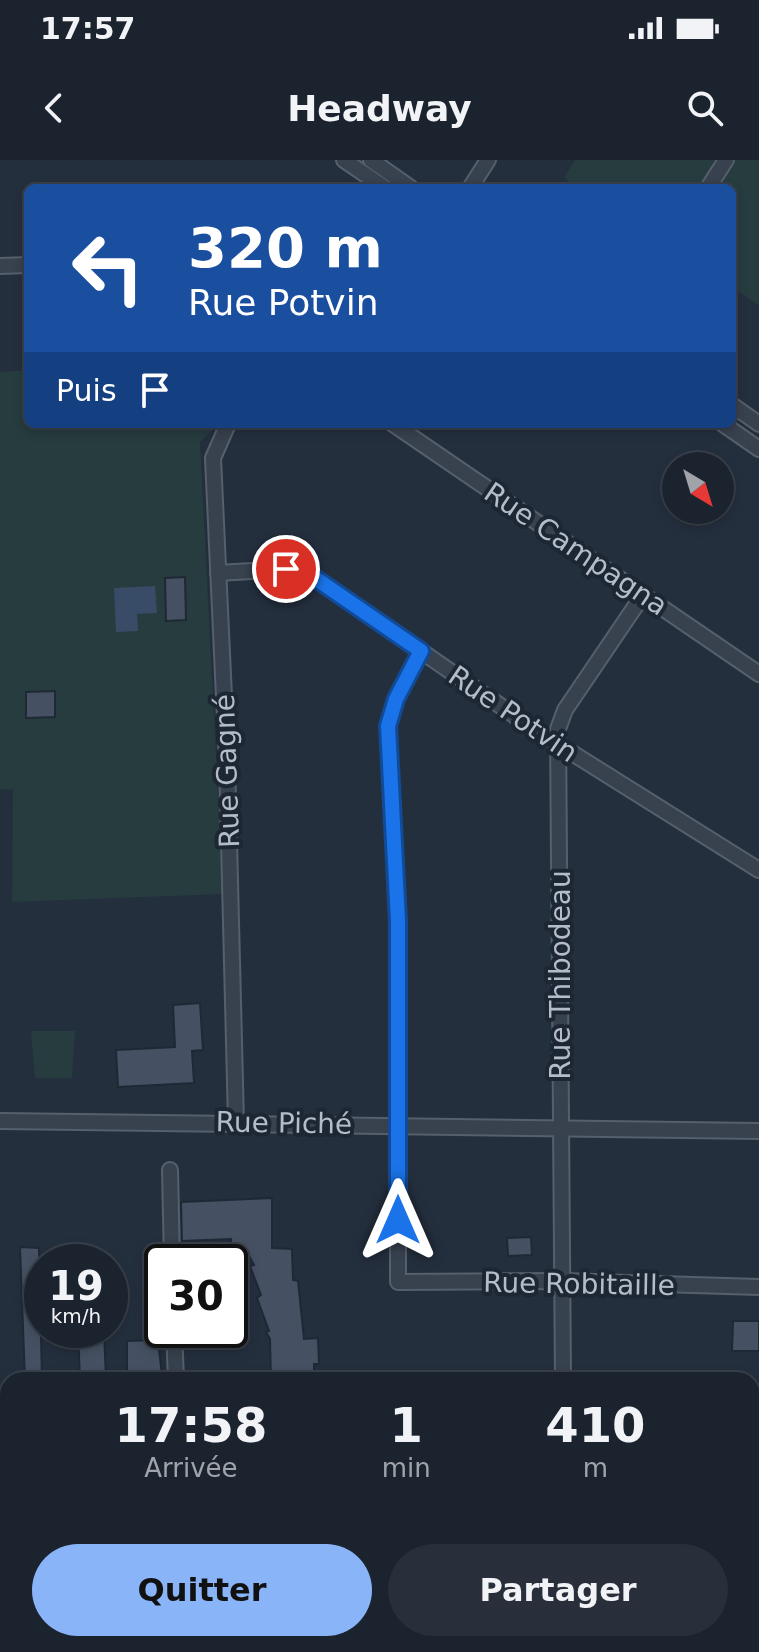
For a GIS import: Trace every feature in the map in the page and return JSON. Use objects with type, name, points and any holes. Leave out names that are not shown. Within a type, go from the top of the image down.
[{"type":"street","points":[[344,160],[379,184]]},
{"type":"street","points":[[371,160],[405,184]]},
{"type":"street","points":[[473,184],[488,160]]},
{"type":"street","points":[[711,184],[726,160]]},
{"type":"street","points":[[0,266],[24,265]]},
{"type":"street","points":[[736,408],[759,424]]},
{"type":"street","name":"Rue Gagné","points":[[226,428],[213,458],[226,735],[236,1122]]},
{"type":"street","name":"Rue Campagna","points":[[399,428],[759,674]]},
{"type":"street","points":[[729,428],[759,449]]},
{"type":"street","name":"Rue Potvin","points":[[218,573],[299,570],[559,746],[759,870]]},
{"type":"street","name":"Rue Thibodeau","points":[[563,1372],[558,729],[565,710],[643,595]]},
{"type":"street","points":[[398,1126],[398,921],[388,726],[396,699],[421,651]]},
{"type":"street","name":"Rue Piché","points":[[0,1121],[759,1131]]},
{"type":"street","name":"Rue Robitaille","points":[[398,1126],[398,1282],[562,1281],[759,1287]]},
{"type":"street","points":[[170,1170],[172,1244]]},
{"type":"street","points":[[175,1348],[176,1372]]},
{"type":"green space","points":[[575,160],[759,160],[759,305],[736,290],[736,184],[573,184],[564,178]]},
{"type":"green space","points":[[24,370],[24,428],[215,428],[200,442],[223,894],[12,902],[13,790],[0,789],[0,372]]},
{"type":"green space","points":[[31,1031],[75,1031],[72,1078],[35,1078]]},
{"type":"water","points":[[155,586],[157,613],[137,614],[138,631],[116,632],[114,588]]},
{"type":"building","points":[[185,577],[186,620],[166,621],[165,578]]},
{"type":"building","points":[[55,691],[55,717],[26,718],[26,692]]},
{"type":"building","points":[[200,1003],[203,1050],[192,1051],[194,1083],[118,1087],[116,1050],[175,1047],[173,1005]]},
{"type":"building","points":[[272,1198],[272,1248],[292,1249],[293,1280],[298,1281],[304,1339],[318,1338],[319,1364],[314,1364],[314,1372],[271,1372],[270,1339],[266,1332],[269,1331],[257,1298],[261,1295],[250,1266],[254,1265],[248,1254],[248,1244],[231,1244],[231,1239],[182,1241],[181,1202]]},
{"type":"building","points":[[531,1237],[532,1255],[508,1256],[507,1238]]},
{"type":"building","points":[[20,1247],[24,1247],[24,1348],[41,1348],[42,1372],[25,1372]]},
{"type":"building","points":[[733,1321],[759,1321],[759,1351],[732,1351]]},
{"type":"building","points":[[144,1340],[144,1348],[159,1348],[162,1372],[127,1372],[128,1341]]},
{"type":"building","points":[[79,1348],[105,1348],[106,1372],[80,1372]]},
{"type":"route","points":[[286,569],[299,570],[312,576],[421,651],[396,699],[388,726],[398,921],[398,1220]]}]
